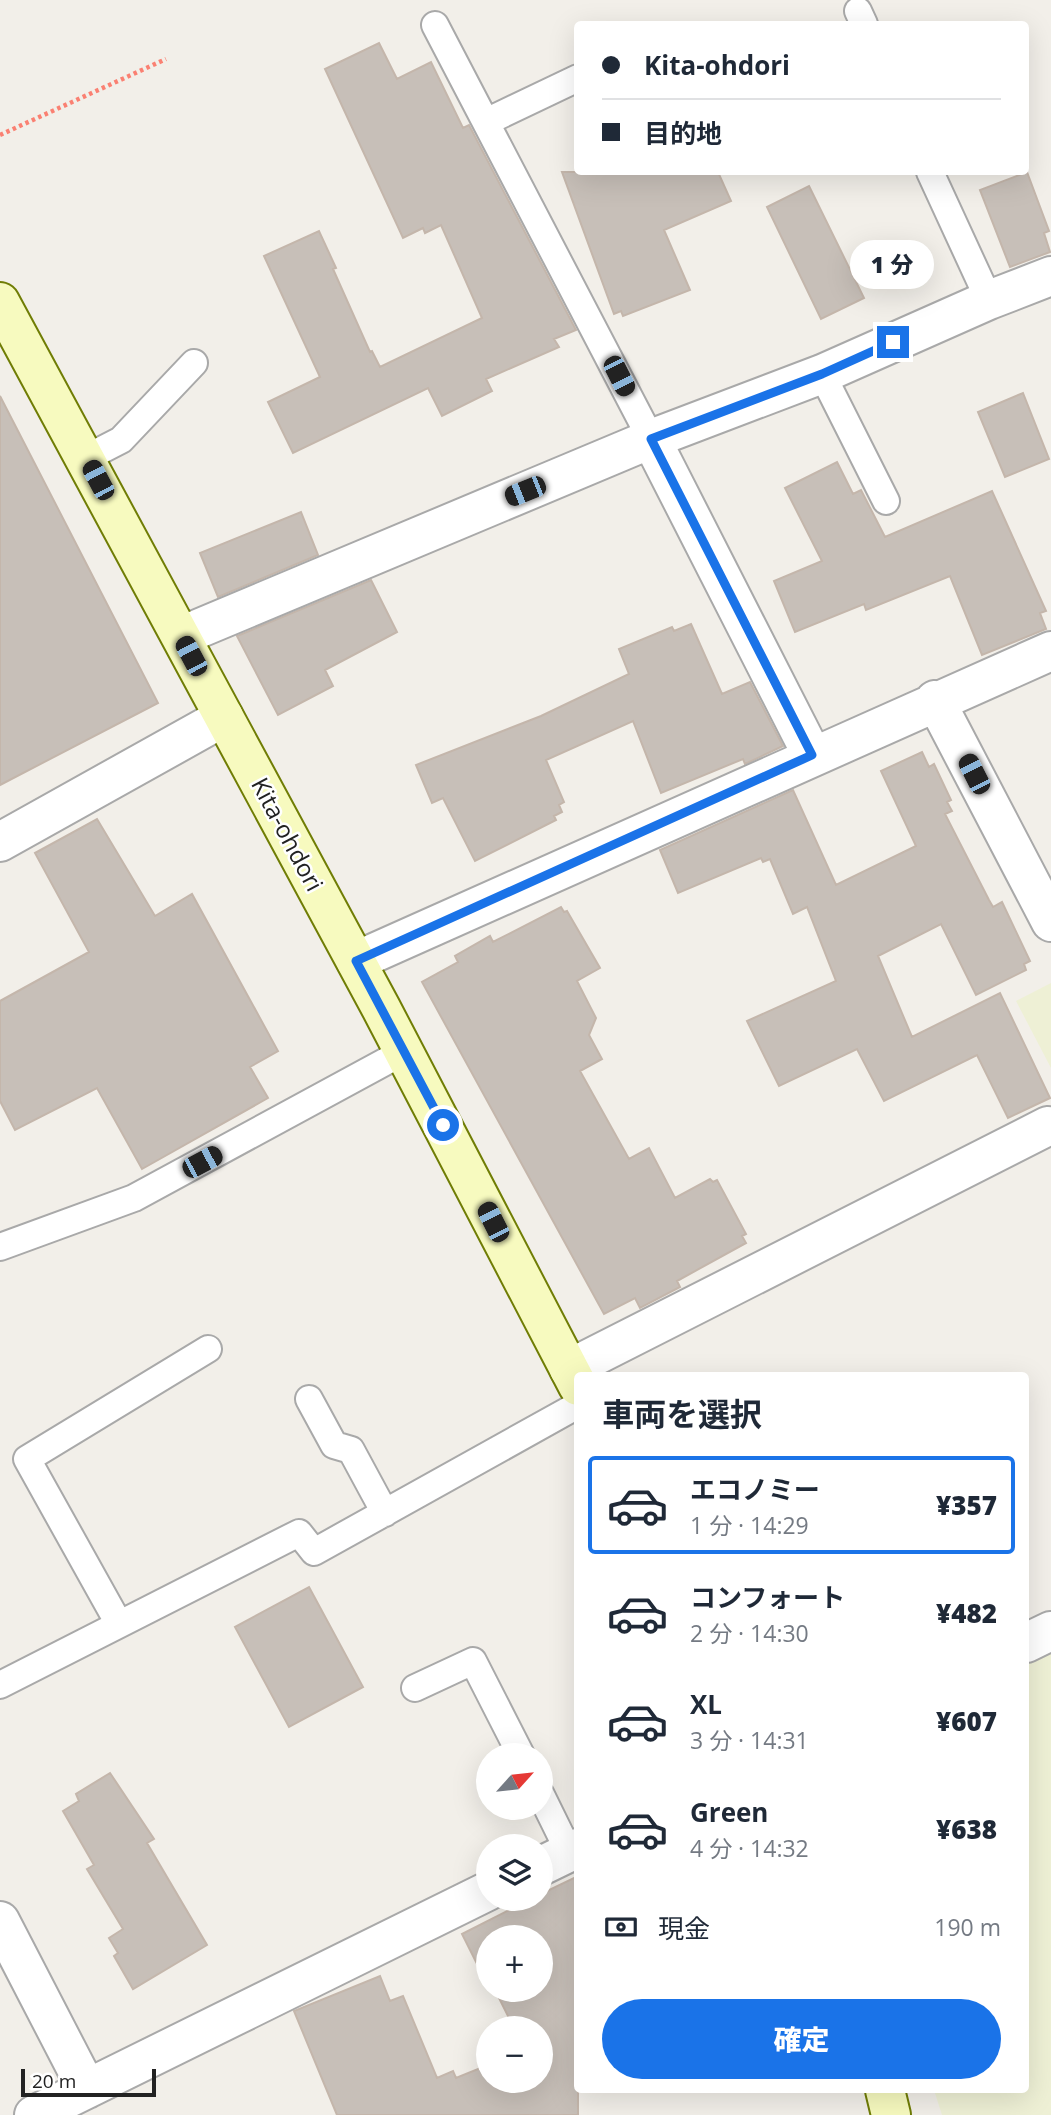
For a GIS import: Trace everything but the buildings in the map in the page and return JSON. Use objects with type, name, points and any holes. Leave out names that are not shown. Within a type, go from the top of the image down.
[{"type":"street","points":[[181,636],[651,439],[822,374],[989,300],[1051,276]]},
{"type":"street","name":"Kita-ohdori","points":[[0,302],[405,1051],[574,1385]]},
{"type":"street","points":[[651,439],[812,755]]},
{"type":"street","points":[[356,961],[935,700],[1051,651]]},
{"type":"street","points":[[935,700],[1051,922]]},
{"type":"street","points":[[0,842],[224,717]]},
{"type":"street","points":[[602,1372],[1048,1126]]},
{"type":"street","points":[[1029,1642],[1051,1631]]},
{"type":"street","points":[[34,2115],[476,1898]]},
{"type":"street","points":[[0,1922],[87,2089]]},
{"type":"street","points":[[886,2093],[891,2115]]},
{"type":"lane","points":[[435,25],[488,121],[651,439]]},
{"type":"lane","points":[[488,121],[574,80]]},
{"type":"lane","points":[[931,175],[989,300]]},
{"type":"lane","points":[[86,457],[121,440],[194,363]]},
{"type":"lane","points":[[822,374],[886,500]]},
{"type":"lane","points":[[0,1247],[134,1198],[405,1051]]},
{"type":"lane","points":[[119,1624],[27,1459],[208,1349]]},
{"type":"lane","points":[[0,1685],[299,1533],[314,1552],[385,1513],[574,1388]]},
{"type":"lane","points":[[309,1399],[334,1445],[351,1450],[385,1513]]},
{"type":"lane","points":[[415,1688],[473,1661],[515,1743]]},
{"type":"lane","points":[[550,1820],[563,1855]]},
{"type":"path","points":[[0,135],[166,59]]},
{"type":"green space","points":[[1051,983],[1051,1068],[1016,1001]]},
{"type":"green space","points":[[1051,1651],[1051,2115],[942,2115],[935,2093],[1029,2093],[1029,1662]]},
{"type":"route","points":[[443,1125],[356,961],[812,755],[651,439],[822,374],[893,342]]}]
